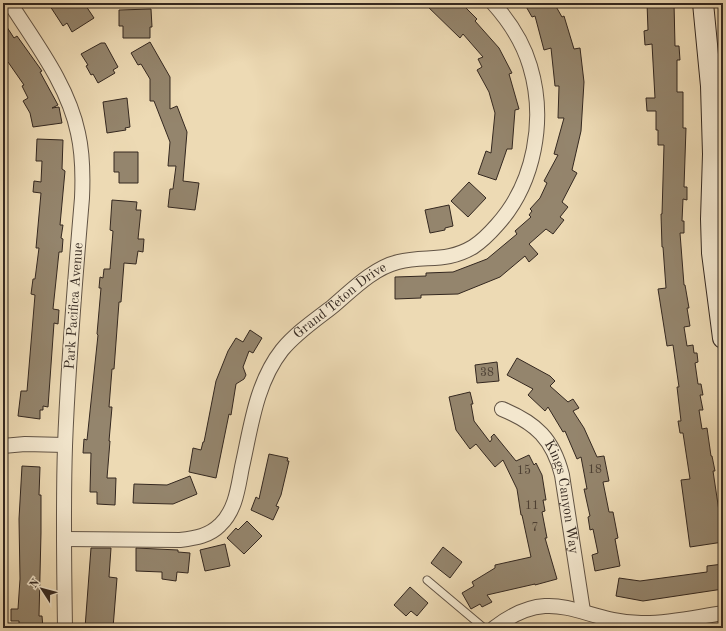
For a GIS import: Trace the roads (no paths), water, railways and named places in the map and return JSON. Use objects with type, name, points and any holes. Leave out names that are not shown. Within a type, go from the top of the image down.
[{"type":"street","name":"Park Pacifica Avenue","points":[[10,3],[52,68],[62,88],[78,132],[82,155],[82,198],[69,362],[65,446],[65,628]]},
{"type":"street","name":"Grand Teton Drive","points":[[64,539],[180,540],[197,538],[210,533],[221,524],[230,512],[236,497],[260,389],[269,369],[282,350],[298,333],[366,279],[381,269],[397,262],[416,258],[436,258],[456,255],[474,246],[489,234],[504,218],[517,199],[526,178],[532,158],[536,135],[537,111],[530,66],[522,45],[512,26],[494,3]]},
{"type":"street","points":[[703,3],[709,50],[712,93],[712,253],[723,338]]},
{"type":"street","name":"Kings Canyon Way","points":[[502,409],[531,423],[543,434],[553,447],[559,460],[583,611]]},
{"type":"street","points":[[3,446],[25,444],[65,446]]},
{"type":"street","points":[[494,628],[507,618],[521,611],[537,606],[553,605],[568,607],[603,618],[622,622],[642,623],[663,622],[723,613]]},
{"type":"lane","points":[[427,580],[484,628]]}]
